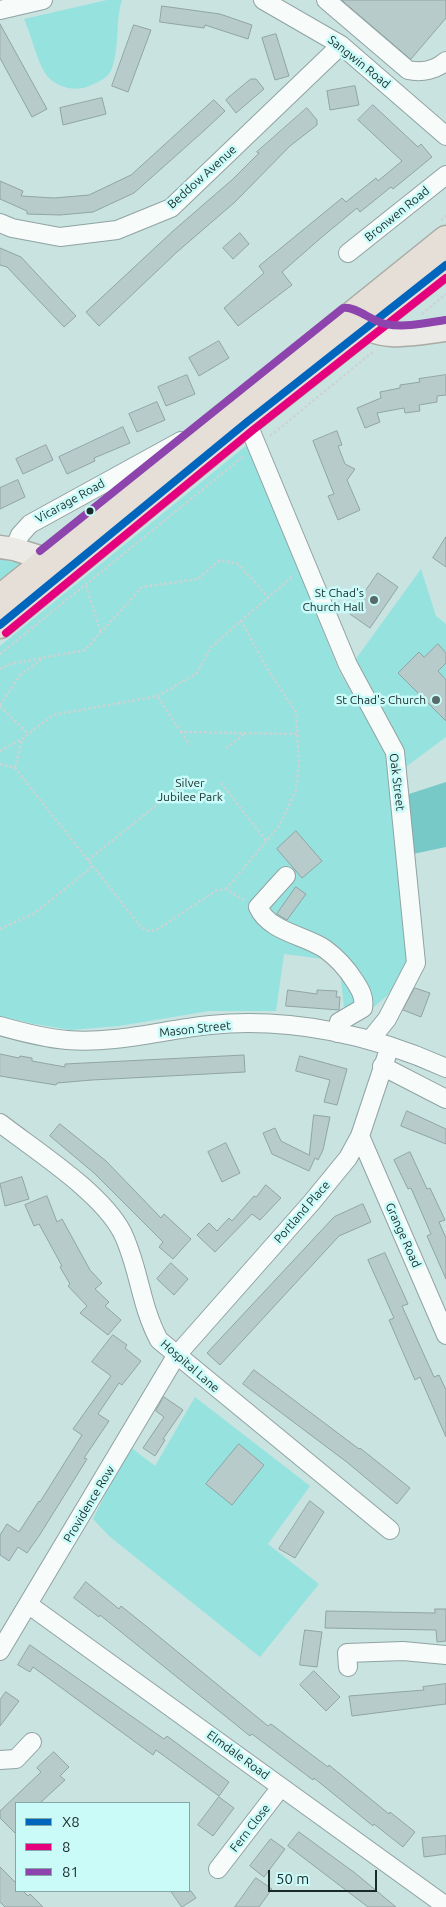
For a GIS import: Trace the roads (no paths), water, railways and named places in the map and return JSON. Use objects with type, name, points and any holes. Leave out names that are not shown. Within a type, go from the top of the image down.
[{"type":"highway","points":[[0,598],[61,565],[247,422],[357,324],[446,239]]},
{"type":"highway","points":[[0,625],[61,565],[216,423],[357,324],[446,265]]},
{"type":"main road","points":[[357,324],[394,337],[446,330]]},
{"type":"main road","name":"Vicarage Road","points":[[7,548],[61,565]]},
{"type":"street","points":[[0,10],[43,0]]},
{"type":"street","name":"Sangwin Road","points":[[263,0],[341,45],[446,136]]},
{"type":"street","points":[[326,0],[408,70],[417,72],[429,70],[441,66],[446,60]]},
{"type":"street","name":"Beddow Avenue","points":[[0,223],[12,228],[60,237],[117,230],[171,208],[341,45]]},
{"type":"street","name":"Bronwen Road","points":[[348,253],[446,175]]},
{"type":"street","name":"Oak Street","points":[[247,422],[348,665],[395,752],[416,963],[387,1019],[370,1040]]},
{"type":"street","name":"Vicarage Road","points":[[7,548],[30,524],[216,423]]},
{"type":"street","points":[[286,876],[258,907],[262,915],[272,923],[326,949],[349,971],[361,991],[363,1008],[339,1022],[337,1033]]},
{"type":"street","name":"Mason Street","points":[[0,1026],[24,1033],[67,1040],[119,1039],[210,1025],[266,1024],[337,1033],[370,1040],[446,1068]]},
{"type":"street","name":"Portland Place","points":[[176,1356],[312,1202],[348,1158],[360,1136],[390,1046]]},
{"type":"street","points":[[382,1066],[446,1099]]},
{"type":"street","name":"Hospital Lane","points":[[0,1123],[78,1183],[113,1218],[122,1233],[133,1265],[148,1320],[159,1340],[176,1356],[390,1530]]},
{"type":"street","name":"Grange Road","points":[[360,1136],[446,1334]]},
{"type":"street","name":"Providence Row","points":[[0,1651],[176,1356]]},
{"type":"street","name":"Elmdale Road","points":[[29,1605],[446,1906]]},
{"type":"street","points":[[348,1666],[347,1653],[403,1651],[446,1656]]},
{"type":"street","points":[[0,1760],[16,1759],[32,1742]]},
{"type":"street","name":"Fern Close","points":[[218,1868],[281,1787]]},
{"type":"place","name":"St Chad's Church Hall","points":[[374,600]]},
{"type":"place","name":"St Chad's Church","points":[[436,700]]},
{"type":"park label","name":"Silver Jubilee Park","points":[[190,790]]}]
